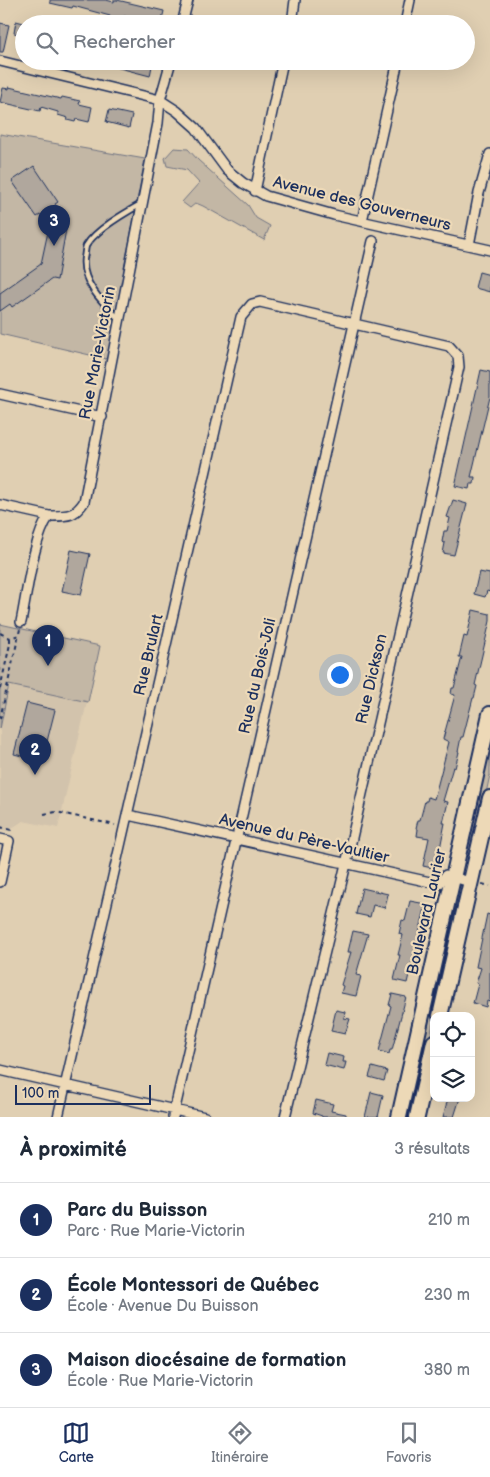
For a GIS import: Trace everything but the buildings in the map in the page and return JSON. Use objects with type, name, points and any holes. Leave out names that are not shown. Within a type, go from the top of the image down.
[{"type":"main road","name":"Boulevard Laurier","points":[[399,1117],[490,714]]},
{"type":"main road","points":[[441,1012],[490,798]]},
{"type":"main road","points":[[417,1117],[431,1057]]},
{"type":"street","points":[[184,15],[188,0]]},
{"type":"street","points":[[293,15],[295,0]]},
{"type":"street","points":[[407,15],[410,0]]},
{"type":"street","name":"Avenue des Gouverneurs","points":[[0,61],[15,65]]},
{"type":"street","name":"Avenue des Gouverneurs","points":[[37,70],[160,100],[196,128],[227,170],[243,184],[280,201],[490,250]]},
{"type":"street","name":"Rue Marie-Victorin","points":[[0,505],[49,516],[69,516],[79,510],[84,502],[158,124],[160,100],[168,70]]},
{"type":"street","points":[[255,191],[281,70]]},
{"type":"street","points":[[362,220],[396,70]]},
{"type":"street","points":[[469,245],[479,194],[490,154]]},
{"type":"street","name":"Rue du Bois-Joli","points":[[173,1113],[373,241]]},
{"type":"street","name":"Rue Brulart","points":[[58,1117],[241,317],[252,304],[260,302],[354,324]]},
{"type":"street","name":"Rue Dickson","points":[[285,1117],[346,864],[459,368],[458,356],[448,346],[354,324]]},
{"type":"street","points":[[0,394],[102,417]]},
{"type":"street","points":[[21,622],[36,550],[43,525],[49,516]]},
{"type":"street","name":"Avenue du Père-Vaultier","points":[[128,815],[439,884],[446,875],[452,877]]},
{"type":"street","points":[[0,882],[5,840]]},
{"type":"street","points":[[452,877],[470,882]]},
{"type":"street","points":[[0,1070],[65,1084],[173,1113],[205,1117]]},
{"type":"lane","points":[[120,320],[98,297],[86,277],[83,267],[86,247],[100,231],[142,204]]},
{"type":"path","points":[[0,720],[21,622]]},
{"type":"path","points":[[0,633],[10,638],[19,635]]},
{"type":"path","points":[[0,689],[10,638]]},
{"type":"path","points":[[44,814],[56,812],[125,827]]},
{"type":"path","points":[[0,827],[12,830]]},
{"type":"shaded area","points":[[0,134],[145,159],[107,359],[0,334]]},
{"type":"shaded area","points":[[174,148],[188,149],[248,205],[256,218],[270,226],[264,240],[203,206],[196,203],[190,208],[182,202],[199,183],[187,170],[167,166],[165,158]]},
{"type":"shaded area","points":[[0,624],[100,646],[88,702],[9,685],[0,729]]},
{"type":"shaded area","points":[[23,629],[100,646],[58,828],[23,821],[7,831],[0,829],[0,729]]},
{"type":"shaded area","points":[[490,746],[490,775],[475,843],[464,877],[461,875]]},
{"type":"shaded area","points":[[454,905],[456,906],[442,967],[434,1012],[430,1012],[430,1037],[412,1117],[406,1117]]},
{"type":"place","name":"Maison diocésaine de formation","points":[[54,246]]},
{"type":"place","name":"Parc du Buisson","points":[[48,666]]},
{"type":"place","name":"École Montessori de Québec","points":[[35,775]]}]
